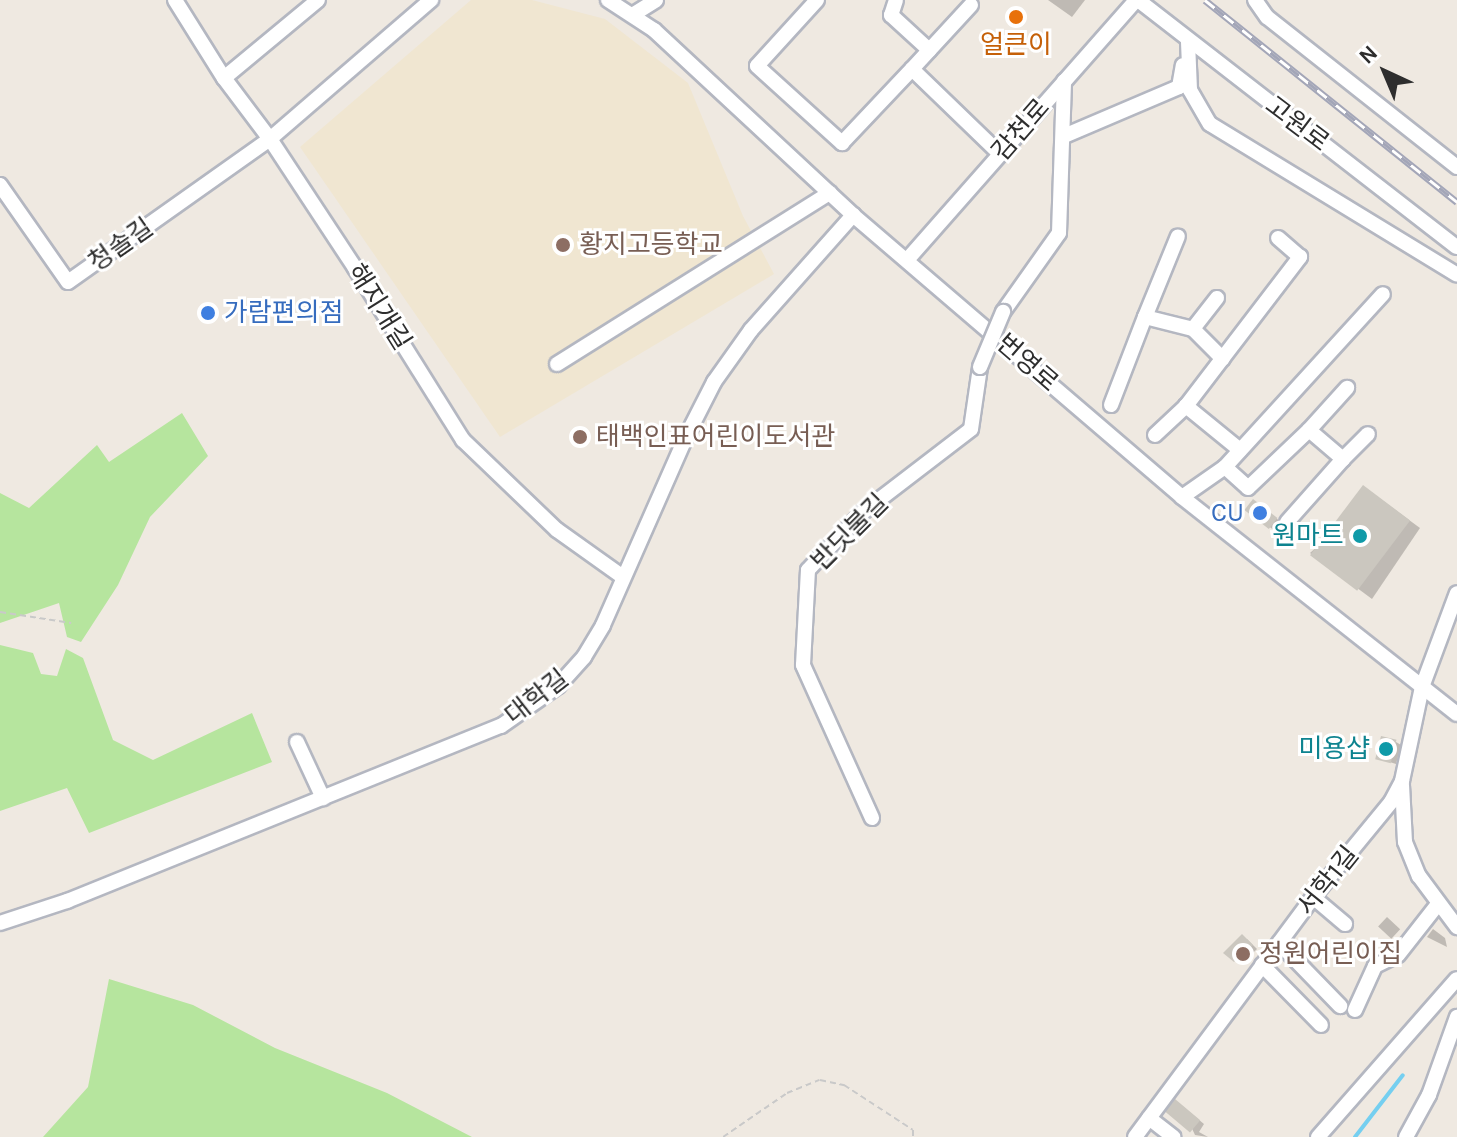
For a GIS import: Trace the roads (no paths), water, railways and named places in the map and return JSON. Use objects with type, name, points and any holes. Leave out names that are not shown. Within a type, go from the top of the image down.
[{"type":"street","name":"해지개길","points":[[175,0],[224,78],[270,139],[463,440],[557,530],[623,577]]},
{"type":"street","points":[[224,78],[318,0]]},
{"type":"street","points":[[270,139],[431,0]]},
{"type":"street","name":"번영로","points":[[608,0],[634,14],[853,215],[1182,497],[1457,714]]},
{"type":"street","points":[[634,14],[656,0]]},
{"type":"street","points":[[817,0],[757,66],[842,143],[971,5]]},
{"type":"street","points":[[896,0],[891,15],[929,50]]},
{"type":"street","name":"고원로","points":[[1137,0],[1457,247]]},
{"type":"street","name":"감천로","points":[[907,260],[1137,0]]},
{"type":"street","points":[[1245,0],[1457,167]]},
{"type":"street","points":[[1255,0],[1267,17]]},
{"type":"street","points":[[1064,81],[1064,136],[1179,87],[1188,42]]},
{"type":"street","points":[[1188,42],[1190,90],[1210,124],[1457,275]]},
{"type":"street","points":[[912,69],[1000,154]]},
{"type":"street","name":"반딧불길","points":[[872,818],[803,665],[808,570],[863,512],[971,429],[980,367],[1003,312],[1059,233],[1064,136]]},
{"type":"street","name":"청솔길","points":[[0,185],[68,282],[270,139]]},
{"type":"street","points":[[557,364],[830,193]]},
{"type":"street","name":"대학길","points":[[0,923],[67,901],[501,726],[558,686],[584,657],[714,382],[751,330],[853,215]]},
{"type":"street","points":[[1111,405],[1178,236]]},
{"type":"street","points":[[1155,435],[1186,406],[1300,257],[1278,238]]},
{"type":"street","points":[[1182,497],[1225,467],[1383,294]]},
{"type":"street","points":[[1193,329],[1217,298]]},
{"type":"street","points":[[1145,317],[1193,329],[1223,359]]},
{"type":"street","points":[[1225,467],[1248,488],[1309,430],[1347,388]]},
{"type":"street","points":[[1186,406],[1240,450]]},
{"type":"street","points":[[1309,430],[1343,459]]},
{"type":"street","points":[[1287,522],[1368,434]]},
{"type":"street","name":"서학1길","points":[[1135,1137],[1313,897],[1378,821],[1402,781],[1422,687],[1457,593]]},
{"type":"street","points":[[1440,701],[1457,707]]},
{"type":"street","points":[[1440,701],[1457,723]]},
{"type":"street","points":[[297,742],[323,798]]},
{"type":"street","points":[[1402,781],[1405,842],[1419,876],[1457,927]]},
{"type":"street","points":[[1313,897],[1345,924]]},
{"type":"street","points":[[1279,943],[1347,1008],[1375,966],[1398,955],[1438,904]]},
{"type":"street","points":[[1262,965],[1321,1025]]},
{"type":"street","points":[[1318,1137],[1457,979]]},
{"type":"street","points":[[1406,1137],[1429,1095],[1457,1017]]},
{"type":"street","points":[[1149,1118],[1173,1137]]},
{"type":"waterway","points":[[1355,1137],[1403,1075]]},
{"type":"railway","points":[[1205,0],[1457,202]]},
{"type":"place","name":"얼큰이","points":[[1016,17]]},
{"type":"place","name":"황지고등학교","points":[[563,245]]},
{"type":"place","name":"가람편의점","points":[[208,313]]},
{"type":"place","name":"태백인표어린이도서관","points":[[580,437]]},
{"type":"place","name":"CU","points":[[1260,513]]},
{"type":"place","name":"원마트","points":[[1360,536]]},
{"type":"place","name":"미용샵","points":[[1386,749]]},
{"type":"place","name":"정원어린이집","points":[[1243,954]]}]
